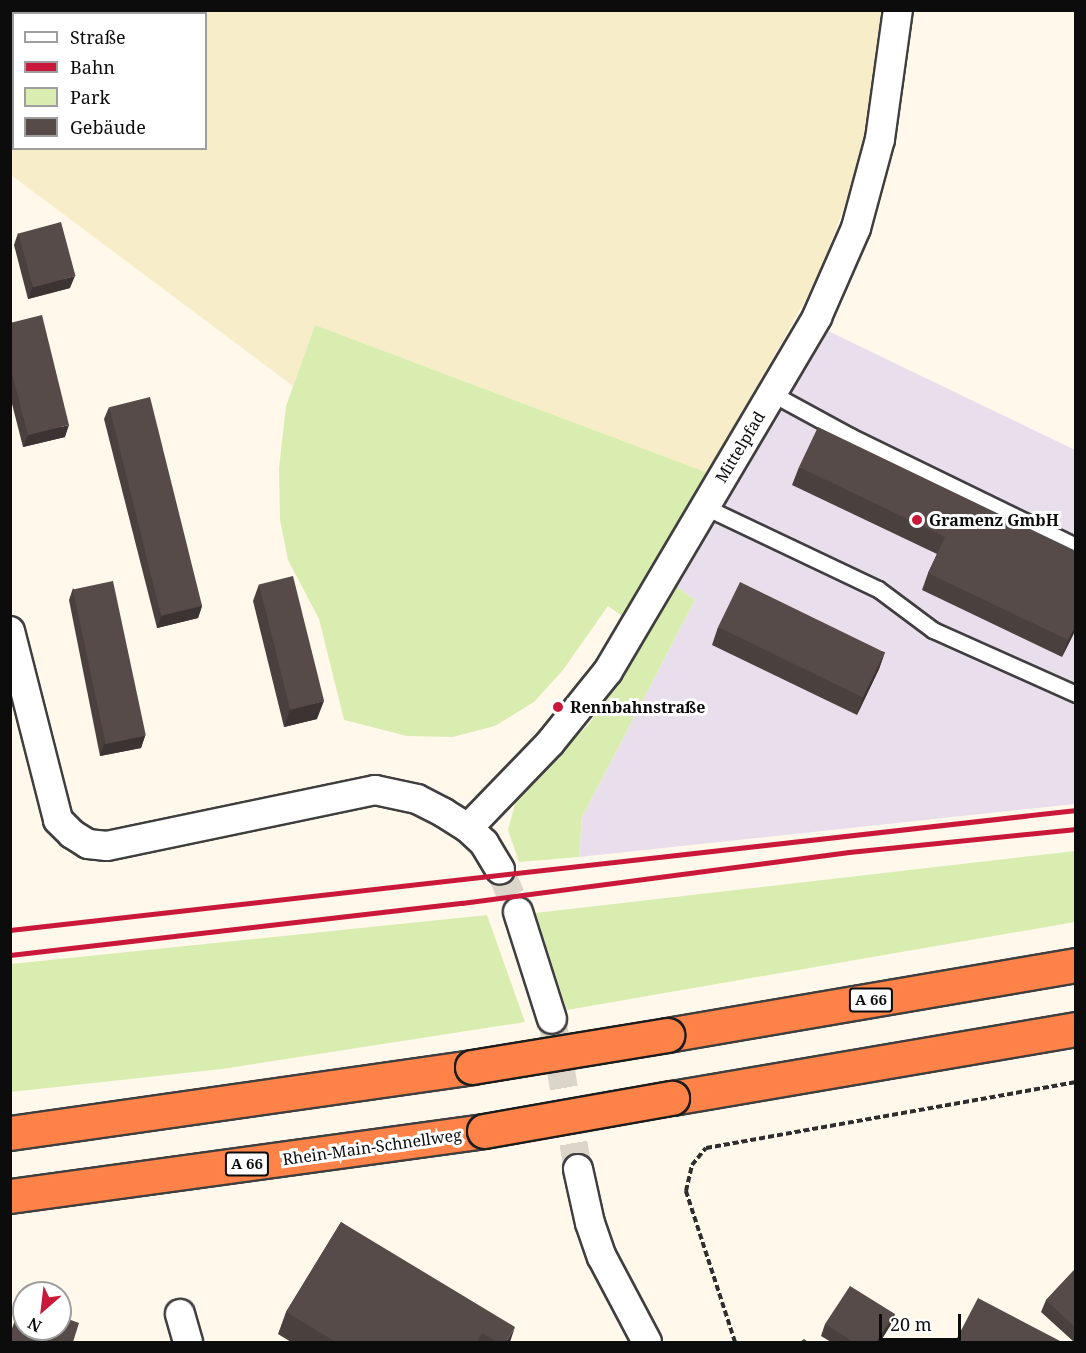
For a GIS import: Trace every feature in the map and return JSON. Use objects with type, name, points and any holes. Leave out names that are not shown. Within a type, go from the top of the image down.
[{"type":"highway","name":"A 66","points":[[10,1133],[472,1067],[1076,965]]},
{"type":"highway","name":"Rhein-Main-Schnellweg","points":[[10,1196],[484,1131],[1076,1029]]},
{"type":"street","name":"Mittelpfad","points":[[468,828],[550,743],[608,671],[817,317],[856,228],[880,139],[898,10]]},
{"type":"street","points":[[10,631],[58,820],[72,834],[88,843],[107,846],[375,790],[417,799],[468,828],[484,843],[500,870]]},
{"type":"street","points":[[518,912],[552,1019]]},
{"type":"street","points":[[578,1169],[590,1223],[602,1257],[647,1342]]},
{"type":"street","points":[[180,1314],[188,1342]]},
{"type":"lane","points":[[771,393],[850,436],[1076,546]]},
{"type":"lane","points":[[705,507],[878,589],[933,630],[1076,694]]},
{"type":"path","points":[[735,1342],[686,1191],[692,1166],[706,1148],[1076,1082]]},
{"type":"shaded area","points":[[881,10],[879,51],[868,122],[850,190],[829,248],[807,297],[708,473],[315,325],[293,386],[11,175],[10,11]]},
{"type":"shaded area","points":[[826,330],[1075,450],[1075,804],[579,857],[582,817],[695,600],[673,584]]},
{"type":"green space","points":[[315,325],[708,473],[622,616],[608,606],[563,670],[534,702],[495,726],[453,737],[407,736],[344,720],[319,619],[288,560],[280,520],[279,468],[286,406]]},
{"type":"green space","points":[[673,584],[695,600],[582,817],[579,857],[519,862],[508,830],[516,800],[540,772],[588,725],[617,684]]},
{"type":"green space","points":[[1075,851],[1075,922],[567,1010],[535,913]]},
{"type":"green space","points":[[487,915],[525,1022],[222,1069],[11,1092],[11,964]]},
{"type":"building","points":[[61,222],[75,276],[33,287],[18,233]]},
{"type":"building","points":[[42,315],[69,425],[28,435],[10,366],[10,323]]},
{"type":"building","points":[[150,397],[202,606],[161,616],[109,407]]},
{"type":"building","name":"Gramenz GmbH","points":[[818,427],[1076,551],[1076,625],[1068,640],[928,573],[945,537],[799,467]]},
{"type":"building","points":[[293,576],[324,701],[290,710],[259,584]]},
{"type":"building","points":[[113,581],[146,736],[106,744],[73,590]]},
{"type":"building","points":[[740,582],[885,653],[863,698],[718,627]]},
{"type":"building","points":[[341,1222],[515,1327],[506,1342],[498,1342],[482,1333],[477,1342],[336,1342],[286,1312]]},
{"type":"building","points":[[1076,1268],[1076,1328],[1046,1300]]},
{"type":"building","points":[[850,1286],[895,1314],[876,1342],[854,1342],[825,1324]]},
{"type":"building","points":[[978,1298],[1062,1342],[961,1342],[956,1340]]},
{"type":"building","points":[[72,1320],[79,1323],[73,1342],[10,1342],[12,1328],[12,1341],[72,1341]]},
{"type":"tunnel","points":[[500,870],[518,912]]},
{"type":"tunnel","points":[[552,1019],[578,1169]]},
{"type":"railway","points":[[10,930],[1076,810]]},
{"type":"railway","points":[[10,955],[462,903],[849,852],[1076,829]]},
{"type":"place","name":"Gramenz GmbH","points":[[917,520]]},
{"type":"place","name":"Rennbahnstraße","points":[[558,707]]}]
